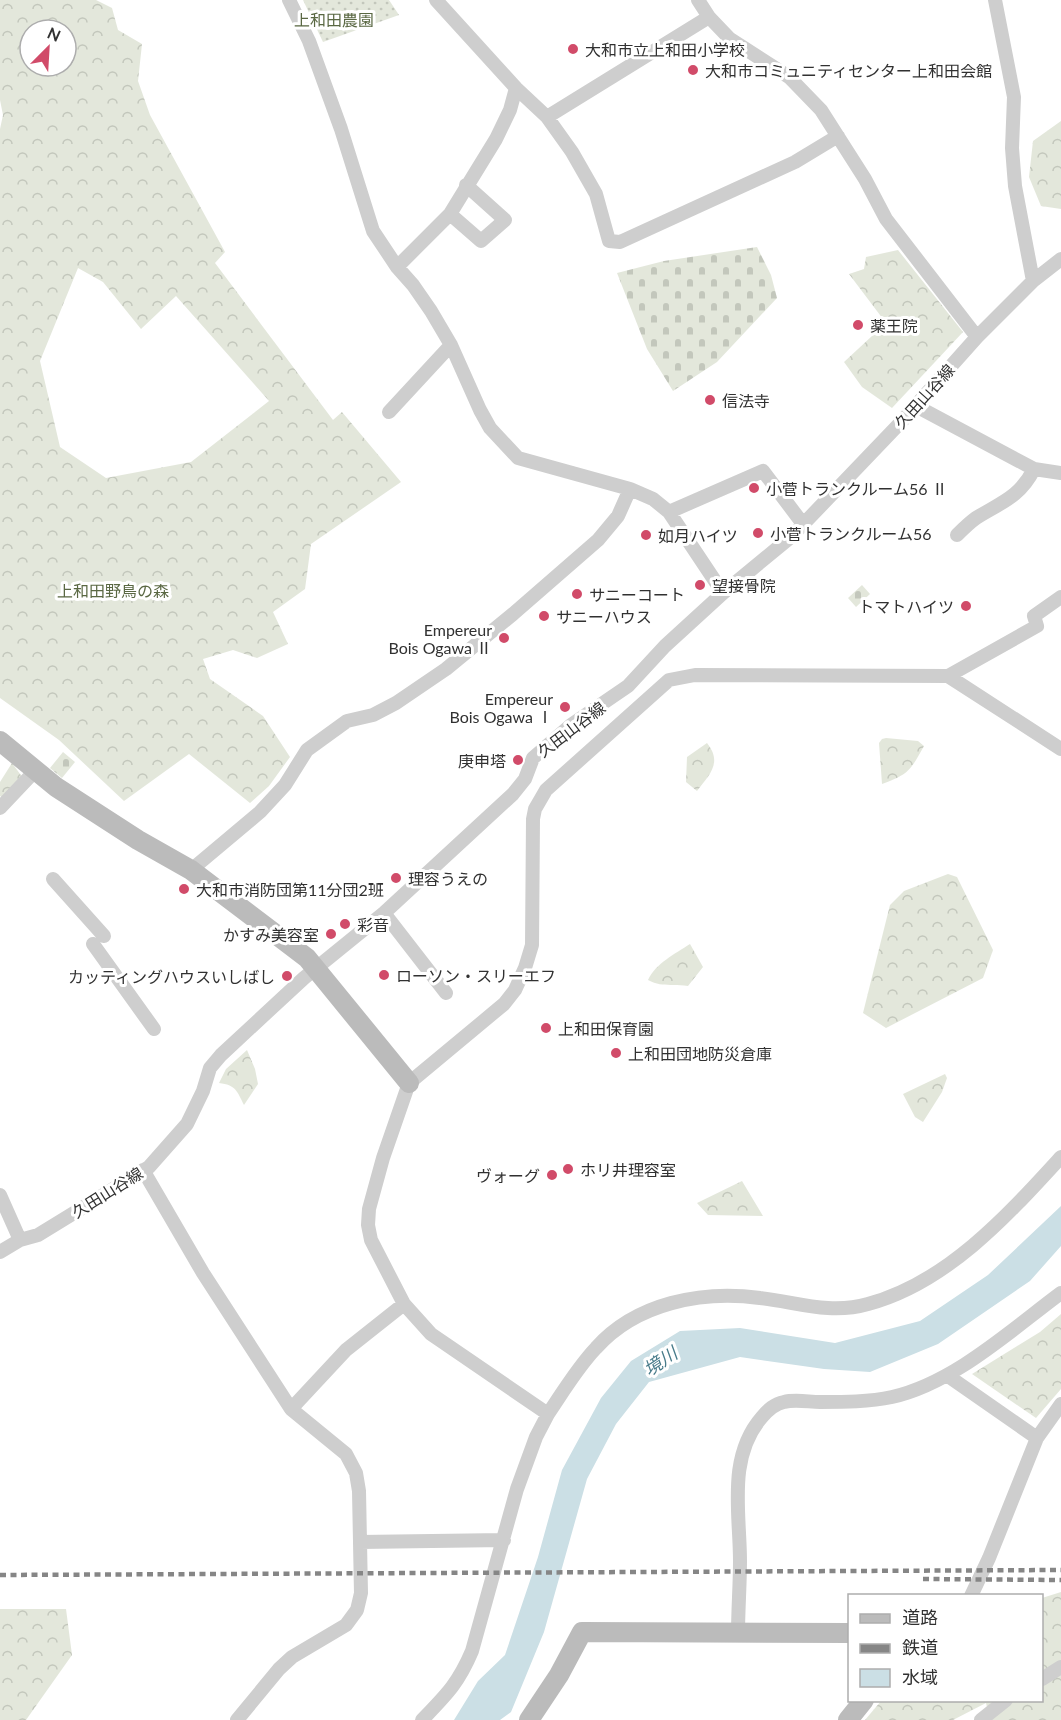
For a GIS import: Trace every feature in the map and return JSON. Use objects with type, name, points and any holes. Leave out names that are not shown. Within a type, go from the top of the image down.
[{"type":"street","points":[[289,0],[309,41],[341,129],[373,231],[431,311],[451,345],[490,428],[518,458],[630,489],[653,499],[669,512],[723,594]]},
{"type":"street","points":[[436,0],[516,88],[547,117],[572,152],[596,194],[609,241],[620,242],[795,162],[838,136]]},
{"type":"street","points":[[698,0],[709,17],[730,39],[789,77],[821,110],[865,178],[886,219],[976,337]]},
{"type":"street","points":[[995,0],[1014,97],[1012,148],[1015,186],[1033,281]]},
{"type":"street","points":[[547,117],[709,17]]},
{"type":"street","points":[[397,267],[450,214],[496,139],[510,110],[516,88]]},
{"type":"street","points":[[450,214],[481,241],[505,220],[466,185]]},
{"type":"street","name":"久田山谷線","points":[[0,1252],[20,1240],[38,1235],[149,1167],[187,1124],[203,1091],[210,1068],[221,1055],[384,913],[520,787],[533,758],[571,725],[628,686],[665,646],[792,536],[916,406],[976,337],[1033,281],[1061,259]]},
{"type":"street","points":[[388,412],[451,345]]},
{"type":"street","points":[[916,406],[1034,469],[1061,473]]},
{"type":"street","points":[[957,534],[974,519],[1008,501],[1034,469]]},
{"type":"street","points":[[669,512],[763,471],[803,524]]},
{"type":"street","points":[[191,870],[260,812],[285,785],[307,750],[347,721],[373,715],[396,703],[446,669],[513,614],[598,540],[618,516],[630,489]]},
{"type":"street","points":[[548,1414],[431,1334],[404,1304],[371,1240],[368,1225],[369,1209],[383,1158],[409,1083],[504,1004],[515,990],[525,968],[532,945],[532,833],[535,808],[540,799],[546,790],[669,680],[695,675],[948,676],[1037,626],[1034,616],[1061,597]]},
{"type":"street","points":[[948,676],[1061,749]]},
{"type":"street","points":[[0,741],[35,771],[99,816],[191,870],[307,958],[409,1083]]},
{"type":"street","points":[[0,808],[35,771]]},
{"type":"street","points":[[53,879],[98,940],[154,1029]]},
{"type":"street","points":[[384,913],[446,993]]},
{"type":"street","points":[[422,1720],[453,1688],[461,1676],[472,1651],[517,1489],[536,1437],[548,1414],[596,1347],[635,1318],[662,1305],[707,1296],[733,1295],[825,1309],[848,1308],[868,1304],[918,1284],[969,1248],[1029,1192],[1061,1157]]},
{"type":"street","points":[[143,1170],[203,1273],[291,1409],[346,1454],[356,1473],[359,1491],[361,1593],[357,1610],[346,1625],[292,1657],[279,1669],[237,1720]]},
{"type":"street","points":[[0,1195],[20,1240]]},
{"type":"street","points":[[738,1634],[739,1466],[746,1442],[757,1423],[770,1408],[784,1402],[863,1401],[893,1397],[948,1376],[1061,1293]]},
{"type":"street","points":[[291,1409],[346,1350],[404,1304]]},
{"type":"street","points":[[948,1376],[1037,1438]]},
{"type":"street","points":[[972,1594],[989,1558],[1037,1438],[1061,1404]]},
{"type":"street","points":[[360,1542],[504,1540]]},
{"type":"street","points":[[529,1720],[559,1675],[582,1632],[848,1633]]},
{"type":"street","points":[[1043,1678],[1061,1667]]},
{"type":"street","points":[[848,1720],[863,1702]]},
{"type":"street","points":[[981,1720],[1005,1702]]},
{"type":"green space","name":"上和田野鳥の森","points":[[0,0],[96,0],[112,8],[118,30],[142,44],[138,81],[150,115],[225,252],[215,263],[333,420],[342,412],[401,482],[311,544],[305,589],[273,612],[288,644],[257,658],[233,650],[203,659],[210,679],[263,716],[290,757],[269,786],[250,803],[189,754],[124,801],[59,740],[0,698],[0,129],[3,115],[0,100]],"holes":[[[78,268],[103,282],[141,329],[176,296],[269,401],[191,462],[106,478],[60,447],[40,361]]]},
{"type":"green space","name":"上和田農園","points":[[303,0],[389,0],[399,15],[323,42]]},
{"type":"green space","points":[[1061,121],[1061,209],[1041,206],[1029,177],[1033,141]]},
{"type":"green space","points":[[757,247],[771,275],[777,298],[717,362],[673,391],[647,349],[617,273],[664,261]]},
{"type":"green space","points":[[898,250],[963,332],[892,408],[862,387],[844,362],[886,323],[849,274],[864,269],[866,257]]},
{"type":"green space","points":[[862,585],[870,594],[856,607],[848,598]]},
{"type":"green space","points":[[886,738],[918,741],[924,746],[908,771],[882,784],[879,743]]},
{"type":"green space","points":[[707,743],[712,750],[714,763],[710,774],[697,791],[686,782],[687,757]]},
{"type":"green space","points":[[63,752],[75,762],[62,778],[50,768]]},
{"type":"green space","points":[[12,763],[23,778],[3,798],[0,796],[0,782]]},
{"type":"green space","points":[[948,874],[957,877],[993,950],[983,978],[886,1028],[863,1013],[890,905],[904,891]]},
{"type":"green space","points":[[690,944],[703,967],[688,986],[663,985],[648,980],[661,964]]},
{"type":"green space","points":[[247,1050],[258,1084],[244,1105],[235,1090],[229,1085],[219,1083],[226,1069]]},
{"type":"green space","points":[[945,1074],[947,1078],[942,1092],[923,1122],[915,1117],[903,1094]]},
{"type":"green space","points":[[742,1181],[763,1216],[708,1215],[697,1203]]},
{"type":"green space","points":[[1061,1314],[1061,1389],[1036,1418],[972,1374],[1040,1332]]},
{"type":"green space","points":[[1061,1592],[1061,1720],[990,1720],[986,1703],[953,1720],[865,1720],[880,1702],[1043,1702],[1043,1598]]},
{"type":"green space","points":[[0,1609],[66,1609],[72,1655],[26,1720],[0,1720]]},
{"type":"water","name":"境川","points":[[1061,1206],[1061,1246],[1030,1281],[938,1344],[870,1372],[824,1369],[740,1357],[649,1382],[616,1424],[587,1479],[544,1632],[511,1712],[500,1720],[454,1720],[478,1681],[505,1655],[538,1557],[562,1470],[601,1398],[631,1361],[680,1331],[740,1328],[835,1343],[920,1321],[988,1275]]},
{"type":"railway","points":[[0,1575],[1061,1570]]},
{"type":"railway","points":[[923,1579],[1061,1580]]},
{"type":"place","name":"大和市立上和田小学校","points":[[573,49]]},
{"type":"place","name":"大和市コミュニティセンター上和田会館","points":[[693,70]]},
{"type":"place","name":"薬王院","points":[[858,325]]},
{"type":"place","name":"信法寺","points":[[710,400]]},
{"type":"place","name":"小菅トランクルーム56 Ⅱ","points":[[754,488]]},
{"type":"place","name":"小菅トランクルーム56","points":[[758,533]]},
{"type":"place","name":"如月ハイツ","points":[[646,535]]},
{"type":"place","name":"望接骨院","points":[[700,585]]},
{"type":"place","name":"サニーコート","points":[[577,594]]},
{"type":"place","name":"トマトハイツ","points":[[966,606]]},
{"type":"place","name":"サニーハウス","points":[[544,616]]},
{"type":"place","name":"Empereur Bois Ogawa Ⅱ","points":[[504,638]]},
{"type":"place","name":"Empereur Bois Ogawa Ⅰ","points":[[565,707]]},
{"type":"place","name":"庚申塔","points":[[518,760]]},
{"type":"place","name":"理容うえの","points":[[396,878]]},
{"type":"place","name":"大和市消防団第11分団2班","points":[[184,889]]},
{"type":"place","name":"彩音","points":[[345,924]]},
{"type":"place","name":"かすみ美容室","points":[[331,934]]},
{"type":"place","name":"ローソン・スリーエフ","points":[[384,975]]},
{"type":"place","name":"カッティングハウスいしばし","points":[[287,976]]},
{"type":"place","name":"上和田保育園","points":[[546,1028]]},
{"type":"place","name":"上和田団地防災倉庫","points":[[616,1053]]},
{"type":"place","name":"ホリ井理容室","points":[[568,1169]]},
{"type":"place","name":"ヴォーグ","points":[[552,1175]]}]
